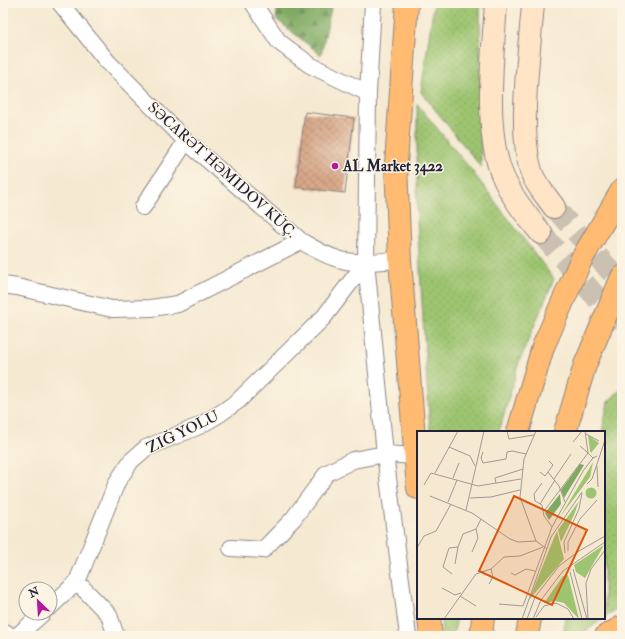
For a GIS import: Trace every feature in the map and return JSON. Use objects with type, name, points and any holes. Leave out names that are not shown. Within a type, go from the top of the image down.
[{"type":"highway","points":[[407,3],[396,164],[400,260],[417,477]]},
{"type":"highway","points":[[518,431],[543,346],[581,260],[622,190]]},
{"type":"highway","points":[[565,431],[585,365],[622,277]]},
{"type":"highway","points":[[429,619],[431,636]]},
{"type":"highway","points":[[481,636],[483,619]]},
{"type":"highway","points":[[527,636],[530,619]]},
{"type":"highway","points":[[606,636],[622,627]]},
{"type":"main road","points":[[496,3],[492,90],[493,133],[496,156],[513,196],[541,233]]},
{"type":"main road","points":[[533,3],[526,92],[526,142],[532,175],[554,207]]},
{"type":"street","name":"SƏCARƏT HƏMIDOV KÜÇ.","points":[[60,3],[107,61],[186,141],[301,241],[320,252],[339,260],[366,262],[400,260]]},
{"type":"street","points":[[373,3],[368,93],[366,262],[385,454],[408,636]]},
{"type":"street","points":[[257,5],[279,42],[310,65],[368,93]]},
{"type":"street","points":[[143,207],[186,141]]},
{"type":"street","points":[[3,285],[112,309],[151,308],[178,304],[301,241]]},
{"type":"street","points":[[58,600],[77,582],[117,482],[131,461],[146,448],[199,426],[238,401],[324,317],[366,262]]},
{"type":"street","points":[[231,548],[263,550],[293,519],[327,473],[353,460],[385,454],[415,456]]},
{"type":"street","points":[[77,582],[109,615],[116,636]]},
{"type":"street","points":[[17,636],[34,621]]},
{"type":"street","points":[[3,631],[11,636]]},
{"type":"green space","points":[[278,3],[332,3],[321,55],[276,19]]},
{"type":"green space","points":[[434,3],[480,3],[481,167],[421,92]]},
{"type":"green space","points":[[417,104],[472,171],[554,279],[519,362],[499,431],[430,431],[417,220]]},
{"type":"green space","points":[[622,388],[622,605],[605,617],[605,431],[602,431],[608,402]]},
{"type":"green space","points":[[441,619],[457,619],[453,636],[442,636]]},
{"type":"green space","points":[[566,619],[603,619],[579,636],[563,636]]},
{"type":"building","points":[[305,112],[354,118],[345,193],[296,187]]},
{"type":"tunnel","points":[[554,207],[622,284]]},
{"type":"tunnel","points":[[541,233],[622,327]]},
{"type":"place","name":"AL Market 3422","points":[[335,166]]}]
